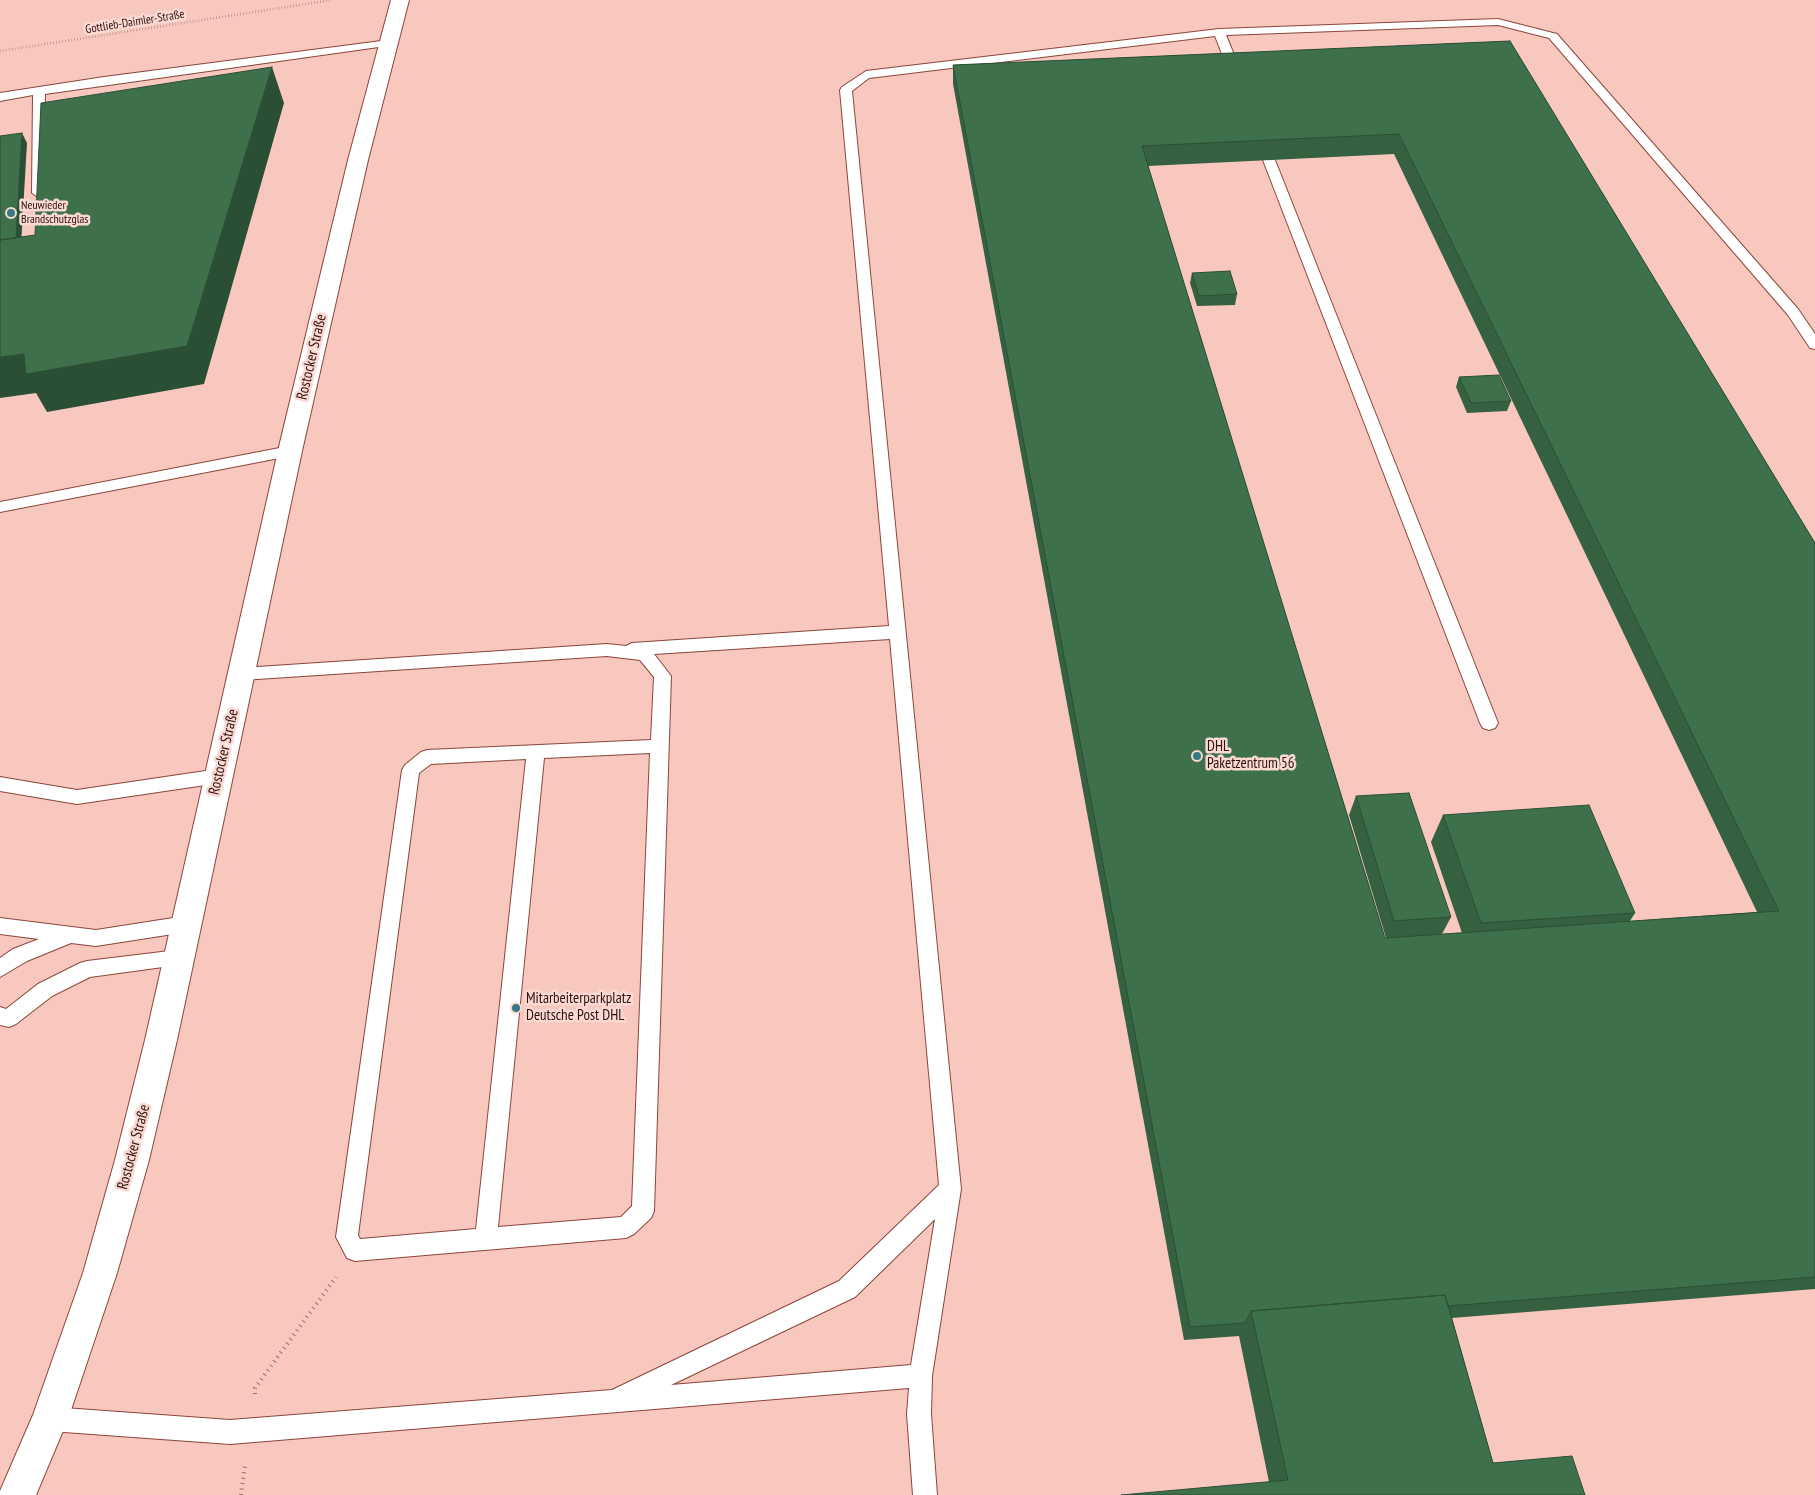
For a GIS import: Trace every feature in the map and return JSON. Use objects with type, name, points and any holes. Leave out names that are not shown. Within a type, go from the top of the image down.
[{"type":"street","name":"Rostocker Straße","points":[[17,1495],[50,1419],[100,1273],[132,1160],[242,674],[290,451],[358,160],[400,0]]},
{"type":"lane","points":[[925,1495],[919,1414],[921,1376],[950,1189],[846,90],[866,74],[1219,32],[1498,22],[1553,36],[1793,312],[1815,345]]},
{"type":"lane","points":[[1219,32],[1235,72]]},
{"type":"lane","points":[[0,97],[389,43]]},
{"type":"lane","points":[[37,210],[38,91]]},
{"type":"lane","points":[[1269,160],[1489,723]]},
{"type":"lane","points":[[0,507],[290,451]]},
{"type":"lane","points":[[242,674],[897,632]]},
{"type":"lane","points":[[607,650],[645,654],[663,676],[643,1211],[626,1227],[355,1250],[346,1237],[411,770],[427,757],[659,746]]},
{"type":"lane","points":[[486,1239],[536,752]]},
{"type":"lane","points":[[0,784],[78,797],[219,776]]},
{"type":"lane","points":[[0,926],[96,938],[186,924]]},
{"type":"lane","points":[[0,970],[20,955],[70,935]]},
{"type":"lane","points":[[0,1016],[9,1018],[45,990],[87,969],[178,958]]},
{"type":"lane","points":[[611,1402],[847,1289],[950,1189]]},
{"type":"lane","points":[[50,1419],[230,1432],[921,1376]]},
{"type":"path","name":"Gottlieb-Daimler-Straße","points":[[0,51],[332,0]]},
{"type":"path","points":[[241,1495],[255,1388],[355,1250]]},
{"type":"building","name":"DHL Paketzentrum 56","points":[[1510,41],[1815,543],[1815,1277],[1448,1306],[1445,1295],[1251,1311],[1245,1323],[1190,1327],[953,65]],"holes":[[[1399,134],[1779,911],[1385,938],[1142,146]]]},
{"type":"building","points":[[272,67],[187,346],[26,374],[24,354],[0,357],[0,240],[35,235],[41,103]]},
{"type":"building","points":[[22,133],[16,238],[0,240],[0,136]]},
{"type":"building","points":[[1230,271],[1237,294],[1199,296],[1192,273]]},
{"type":"building","points":[[1499,375],[1511,401],[1471,403],[1459,377]]},
{"type":"building","points":[[1409,793],[1451,917],[1394,921],[1356,796]]},
{"type":"building","points":[[1589,805],[1635,913],[1481,923],[1443,815]]},
{"type":"building","points":[[1445,1295],[1493,1463],[1572,1456],[1585,1495],[1121,1495],[1288,1480],[1251,1311]]},
{"type":"place","name":"Neuwieder Brandschutzglas","points":[[11,213]]},
{"type":"place","name":"DHL Paketzentrum 56","points":[[1197,756]]},
{"type":"place","name":"Mitarbeiterparkplatz Deutsche Post DHL","points":[[516,1008]]}]
